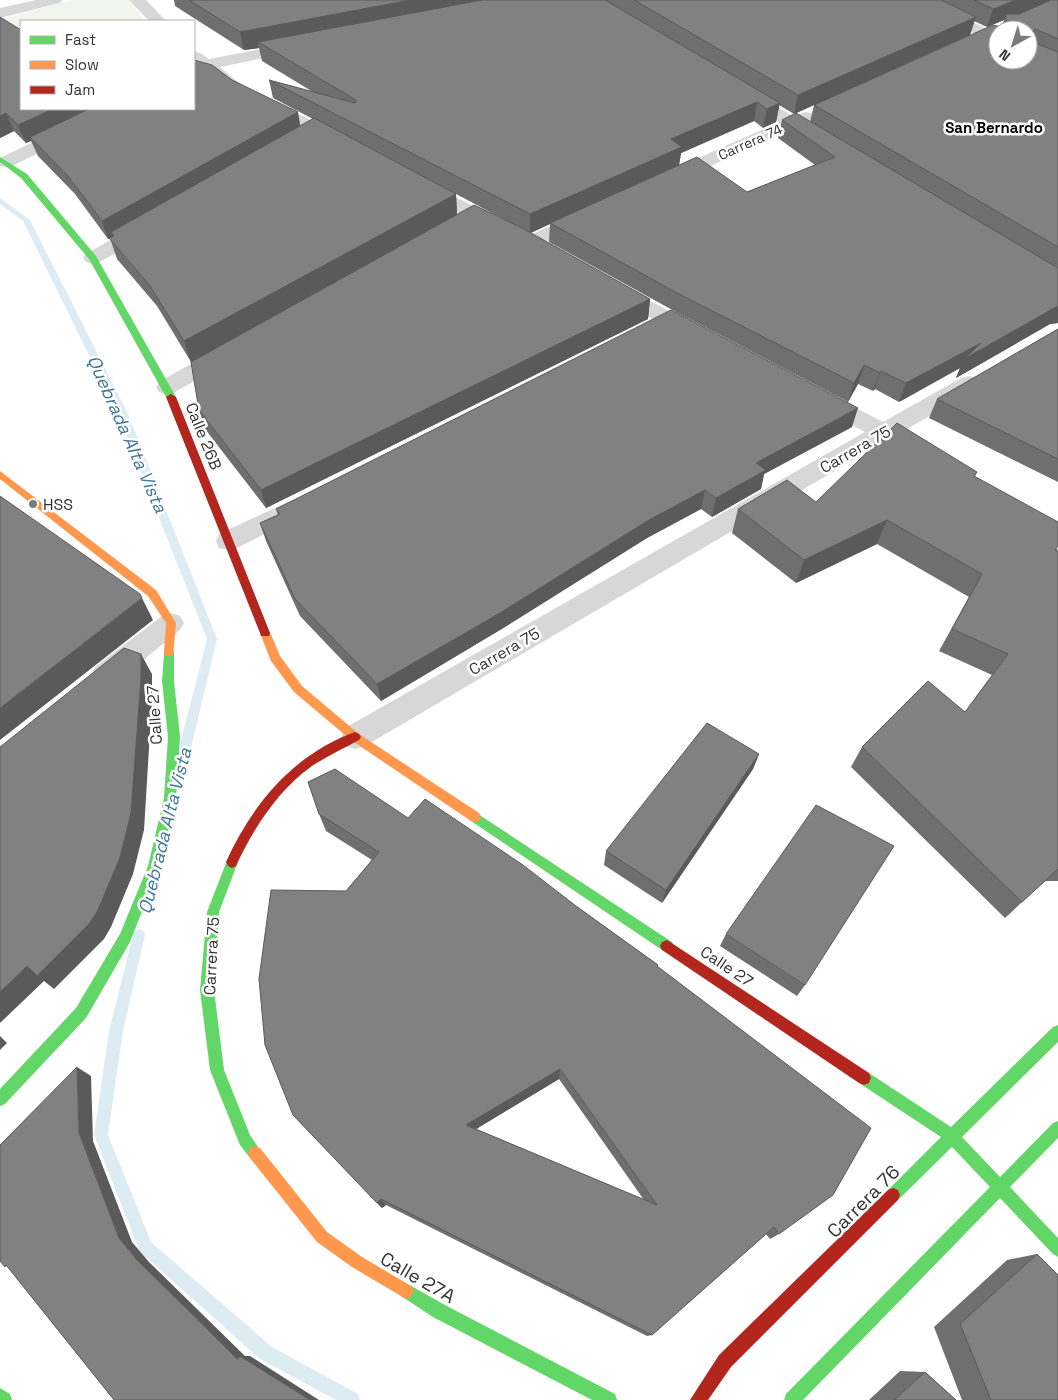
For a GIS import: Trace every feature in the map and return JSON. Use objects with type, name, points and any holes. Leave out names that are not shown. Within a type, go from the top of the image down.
[{"type":"street","points":[[0,14],[55,0]]},
{"type":"street","points":[[137,0],[157,20]]},
{"type":"street","points":[[914,0],[988,28]]},
{"type":"street","points":[[970,43],[988,36]]},
{"type":"street","points":[[197,64],[310,45]]},
{"type":"street","points":[[197,64],[310,134],[353,148]]},
{"type":"street","points":[[732,87],[833,148]]},
{"type":"street","points":[[3,160],[112,110]]},
{"type":"street","name":"Carrera 74","points":[[656,184],[817,111]]},
{"type":"street","name":"Calle 26B","points":[[3,160],[24,176],[93,258],[167,387],[275,658],[298,689],[355,737]]},
{"type":"street","points":[[406,177],[467,220],[538,246],[602,209]]},
{"type":"street","points":[[93,258],[162,218]]},
{"type":"street","points":[[599,280],[711,342]]},
{"type":"street","points":[[641,332],[668,319]]},
{"type":"street","points":[[167,387],[244,343]]},
{"type":"street","name":"Carrera 75","points":[[245,1140],[217,1070],[207,990],[213,912],[238,848],[269,800],[306,764],[991,370]]},
{"type":"street","points":[[806,392],[936,460]]},
{"type":"street","points":[[0,474],[152,593],[171,623],[86,690]]},
{"type":"street","points":[[228,541],[316,497]]},
{"type":"street","name":"Calle 27","points":[[0,1099],[81,1013],[125,938],[154,866],[170,798],[174,737],[168,681],[171,623]]},
{"type":"street","name":"Calle 27","points":[[355,737],[953,1137],[1058,1249]]},
{"type":"street","name":"Carrera 76","points":[[698,1400],[725,1361],[1058,1032]]},
{"type":"street","points":[[792,1400],[1058,1128]]},
{"type":"street","name":"Calle 27A","points":[[245,1140],[322,1237],[357,1262],[439,1311],[609,1400]]},
{"type":"street","points":[[0,1396],[4,1400]]},
{"type":"shaded area","points":[[73,0],[129,0],[144,20],[20,20],[20,31],[0,19]]},
{"type":"building","points":[[189,0],[411,0],[240,32]]},
{"type":"building","points":[[482,0],[605,0],[780,103],[767,109],[757,102],[671,139],[682,147],[530,214],[269,80],[355,103],[356,100],[258,42]]},
{"type":"building","points":[[634,0],[941,0],[976,17],[798,95]]},
{"type":"building","points":[[974,0],[1016,0],[993,9]]},
{"type":"building","points":[[1051,0],[1058,0],[1058,39],[1038,30],[1038,20],[1006,20],[1006,14],[1019,14]]},
{"type":"building","points":[[0,17],[20,29],[20,110],[51,110],[18,125],[6,113],[0,116]]},
{"type":"building","points":[[988,27],[988,70],[1038,70],[1038,44],[1058,52],[1058,247],[814,105]]},
{"type":"building","points":[[195,60],[212,65],[232,80],[298,112],[102,221],[68,176],[30,137],[87,110],[195,110]]},
{"type":"building","points":[[796,113],[1058,268],[1058,306],[964,359],[981,343],[906,383],[864,365],[854,383],[679,294],[550,223],[697,157],[747,192],[835,157],[782,120]]},
{"type":"building","points":[[314,118],[456,194],[184,341],[150,286],[109,238],[114,236],[111,232]]},
{"type":"building","points":[[474,205],[522,228],[650,299],[261,490],[199,410],[191,362]]},
{"type":"building","points":[[671,310],[858,408],[756,463],[766,470],[716,498],[705,490],[649,520],[500,613],[377,684],[295,599],[260,523],[280,514],[276,509]]},
{"type":"building","points":[[1058,329],[1058,459],[937,399]]},
{"type":"building","points":[[897,423],[977,472],[974,476],[1058,522],[1058,546],[1055,550],[1058,552],[1058,869],[1022,902],[862,747],[928,681],[965,712],[1008,654],[952,629],[982,574],[887,520],[804,560],[738,509],[787,480],[816,502]]},
{"type":"building","points":[[0,496],[140,594],[142,598],[0,708]]},
{"type":"building","points":[[124,648],[141,654],[141,679],[131,813],[120,858],[97,912],[89,924],[37,976],[27,966],[0,992],[0,747]]},
{"type":"building","points":[[707,723],[759,754],[666,890],[606,851]]},
{"type":"building","points":[[335,769],[408,818],[425,799],[523,865],[658,965],[871,1128],[833,1195],[779,1234],[774,1227],[652,1335],[381,1199],[377,1203],[293,1115],[265,1045],[259,979],[271,890],[346,891],[379,852],[319,814],[308,782]],"holes":[[[560,1069],[657,1205],[466,1125]]]},
{"type":"building","points":[[816,805],[894,846],[805,985],[726,934]]},
{"type":"building","points":[[77,1067],[79,1133],[119,1238],[136,1259],[237,1359],[240,1356],[310,1400],[114,1400],[6,1265],[5,1267],[0,1261],[0,1145]]},
{"type":"building","points":[[1037,1254],[1058,1275],[1058,1400],[991,1400],[960,1324]]},
{"type":"building","points":[[925,1372],[956,1400],[894,1400]]},
{"type":"waterway","name":"Quebrada Alta Vista","points":[[0,200],[26,220],[123,414],[212,639],[184,752]]},
{"type":"waterway","name":"Quebrada Alta Vista","points":[[139,935],[116,1031],[101,1135],[145,1247],[266,1353],[352,1400]]},
{"type":"traffic: fast","points":[[0,159],[24,176],[93,258],[171,397]]},
{"type":"traffic: fast","points":[[0,1099],[81,1013],[125,938],[154,866],[170,798],[174,737],[168,681],[169,653]]},
{"type":"traffic: fast","points":[[475,817],[667,946]]},
{"type":"traffic: fast","points":[[232,862],[213,912],[207,990],[217,1070],[245,1140],[255,1153]]},
{"type":"traffic: fast","points":[[893,1195],[1058,1032]]},
{"type":"traffic: fast","points":[[864,1078],[953,1137],[1058,1249]]},
{"type":"traffic: fast","points":[[792,1400],[1058,1128]]},
{"type":"traffic: fast","points":[[406,1291],[439,1311],[609,1400]]},
{"type":"traffic: fast","points":[[0,1396],[4,1400]]},
{"type":"traffic: slow","points":[[0,474],[152,593],[171,623],[169,653]]},
{"type":"traffic: slow","points":[[265,633],[275,658],[298,689],[355,737],[475,817]]},
{"type":"traffic: slow","points":[[255,1153],[322,1237],[357,1262],[406,1291]]},
{"type":"traffic: jam","points":[[171,397],[265,633]]},
{"type":"traffic: jam","points":[[232,862],[254,822],[285,782],[307,763],[355,737]]},
{"type":"traffic: jam","points":[[667,946],[864,1078]]},
{"type":"traffic: jam","points":[[698,1400],[725,1361],[893,1195]]},
{"type":"place","name":"HSS","points":[[33,504]]},
{"type":"district","name":"San Bernardo","points":[[994,128]]}]
